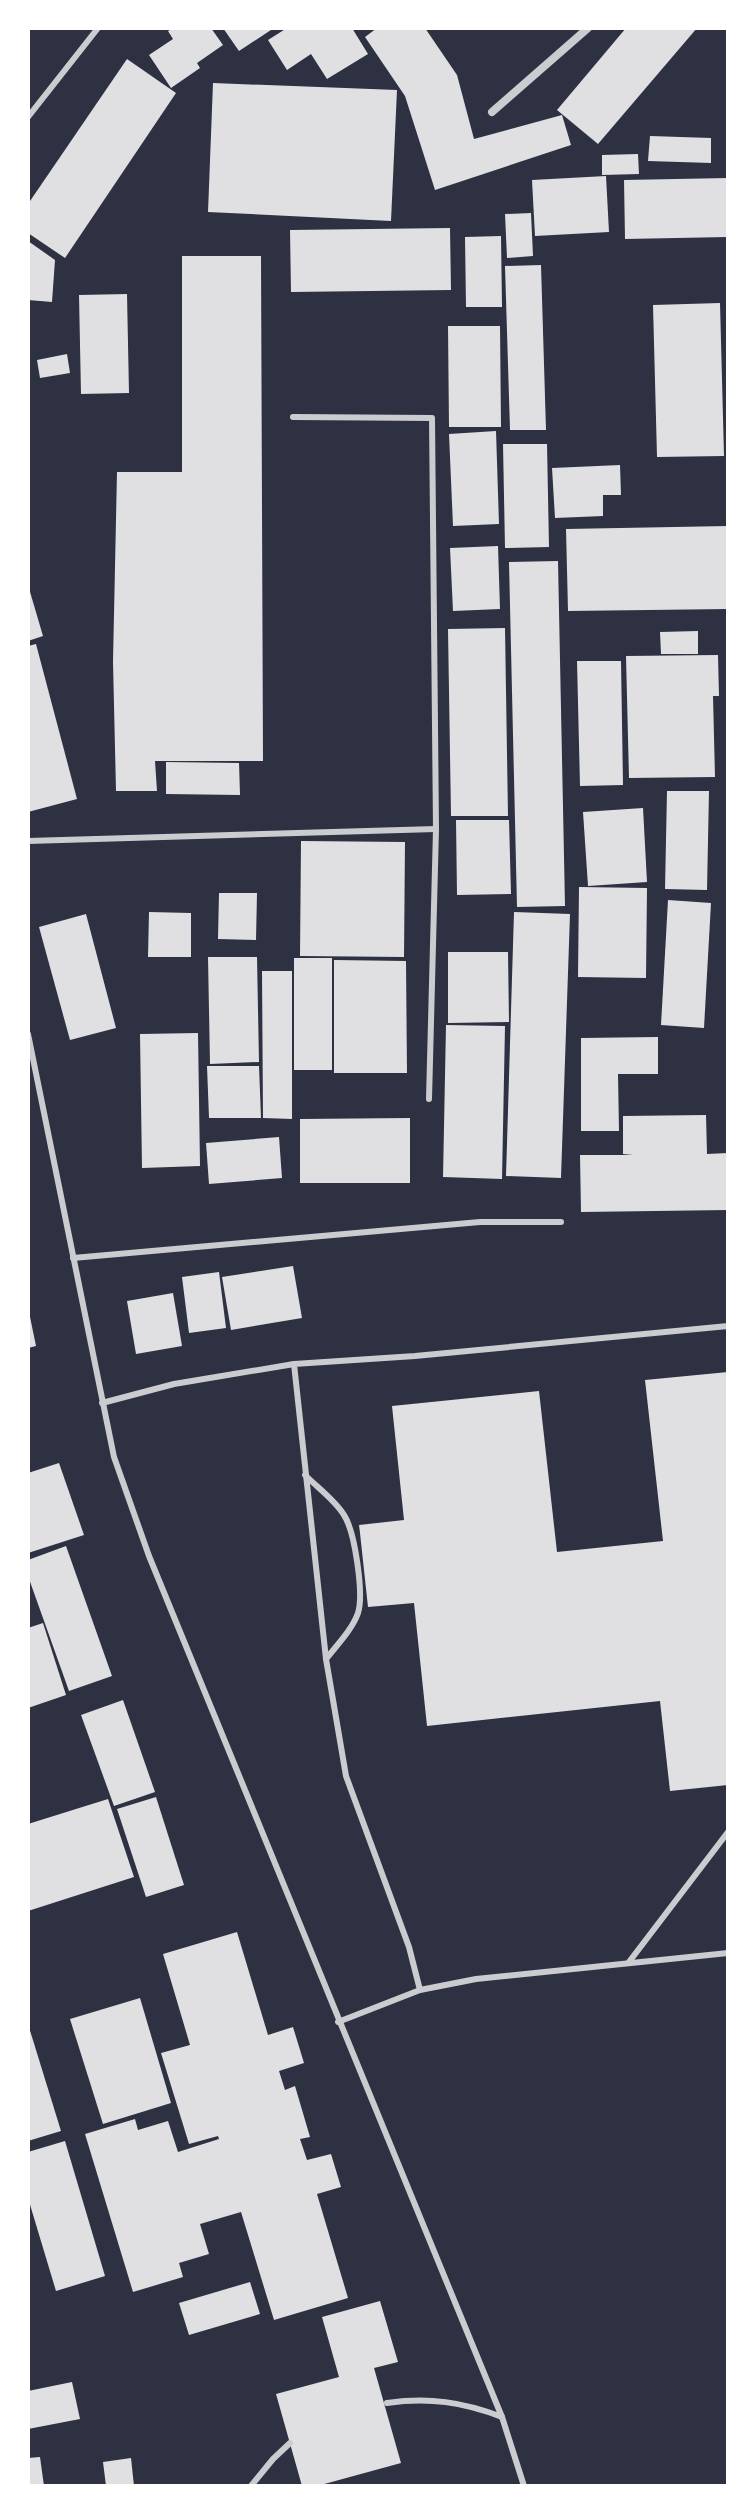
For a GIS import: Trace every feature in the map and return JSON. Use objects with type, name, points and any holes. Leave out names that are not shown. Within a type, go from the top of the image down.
[{"type":"street","points":[[492,112],[588,28]]},
{"type":"lane","points":[[28,117],[98,28]]},
{"type":"lane","points":[[293,417],[432,418],[436,829],[429,1099]]},
{"type":"lane","points":[[28,841],[436,829]]},
{"type":"lane","points":[[28,1034],[114,1457],[149,1556],[502,2417],[524,2486]]},
{"type":"lane","points":[[73,1258],[480,1222],[561,1222]]},
{"type":"lane","points":[[102,1403],[174,1384],[294,1364],[415,1356],[728,1326]]},
{"type":"lane","points":[[294,1364],[326,1659],[346,1776],[409,1947],[420,1990]]},
{"type":"lane","points":[[305,1475],[345,1516],[352,1535],[360,1599],[358,1614],[348,1632],[326,1659]]},
{"type":"lane","points":[[629,1962],[728,1832]]},
{"type":"lane","points":[[338,2022],[420,1990],[476,1979],[728,1953]]},
{"type":"lane","points":[[387,2403],[433,2399],[469,2405],[502,2417]]},
{"type":"lane","points":[[251,2486],[290,2443]]},
{"type":"building","points":[[173,28],[211,28],[223,45],[197,63],[200,68],[171,88],[149,55],[173,39],[168,31]]},
{"type":"building","points":[[223,28],[274,28],[239,51]]},
{"type":"building","points":[[287,28],[352,28],[368,54],[327,79],[311,54],[287,70],[268,40]]},
{"type":"building","points":[[377,28],[425,28],[457,75],[474,139],[562,115],[571,145],[435,190],[405,96],[365,37]]},
{"type":"building","points":[[626,28],[697,28],[598,144],[557,110]]},
{"type":"building","points":[[127,59],[176,93],[65,258],[28,233],[28,204]]},
{"type":"building","points":[[213,83],[397,90],[391,221],[208,212]]},
{"type":"building","points":[[650,136],[711,138],[711,163],[648,161]]},
{"type":"building","points":[[638,154],[639,174],[602,175],[602,155]]},
{"type":"building","points":[[606,176],[609,232],[535,236],[532,180]]},
{"type":"building","points":[[728,178],[728,237],[625,239],[624,180]]},
{"type":"building","points":[[531,213],[533,256],[507,258],[505,214]]},
{"type":"building","points":[[450,228],[451,290],[291,292],[290,230]]},
{"type":"building","points":[[501,236],[502,307],[466,307],[465,237]]},
{"type":"building","points":[[28,241],[55,260],[52,302],[28,300]]},
{"type":"building","points":[[182,256],[261,256],[263,761],[155,761],[157,791],[116,791],[113,662],[117,472],[182,472]]},
{"type":"building","points":[[541,265],[546,430],[510,430],[505,266]]},
{"type":"building","points":[[127,294],[129,393],[81,394],[79,295]]},
{"type":"building","points":[[720,303],[724,456],[657,457],[653,305]]},
{"type":"building","points":[[448,326],[500,326],[501,427],[449,427]]},
{"type":"building","points":[[67,354],[70,373],[40,378],[37,360]]},
{"type":"building","points":[[496,431],[499,524],[453,526],[449,434]]},
{"type":"building","points":[[503,444],[547,444],[549,547],[505,548]]},
{"type":"building","points":[[620,465],[621,495],[603,495],[603,516],[555,518],[552,468]]},
{"type":"building","points":[[728,526],[728,609],[568,611],[566,529]]},
{"type":"building","points":[[498,546],[500,609],[453,611],[450,548]]},
{"type":"building","points":[[558,561],[565,906],[517,907],[509,562]]},
{"type":"building","points":[[28,585],[43,636],[28,641]]},
{"type":"building","points":[[505,628],[508,816],[451,816],[448,629]]},
{"type":"building","points":[[698,631],[698,654],[661,654],[660,632]]},
{"type":"building","points":[[36,644],[77,799],[28,812],[28,646]]},
{"type":"building","points":[[718,655],[719,696],[713,696],[715,777],[629,778],[626,656]]},
{"type":"building","points":[[577,661],[621,661],[623,785],[580,786]]},
{"type":"building","points":[[166,762],[239,763],[240,795],[166,794]]},
{"type":"building","points":[[667,791],[709,791],[707,890],[665,889]]},
{"type":"building","points":[[643,808],[647,882],[588,886],[583,812]]},
{"type":"building","points":[[456,820],[509,820],[511,894],[457,895]]},
{"type":"building","points":[[301,841],[405,842],[404,957],[300,956]]},
{"type":"building","points":[[579,887],[647,888],[646,978],[578,977]]},
{"type":"building","points":[[219,893],[257,893],[256,940],[218,939]]},
{"type":"building","points":[[668,900],[711,903],[704,1028],[661,1025]]},
{"type":"building","points":[[149,912],[191,913],[191,957],[148,957]]},
{"type":"building","points":[[514,912],[570,914],[561,1178],[506,1176]]},
{"type":"building","points":[[86,914],[116,1028],[70,1040],[39,927]]},
{"type":"building","points":[[448,952],[508,952],[509,1022],[448,1023]]},
{"type":"building","points":[[208,957],[257,957],[259,1062],[210,1064]]},
{"type":"building","points":[[294,958],[332,958],[332,1070],[294,1070]]},
{"type":"building","points":[[334,960],[406,961],[407,1073],[334,1073]]},
{"type":"building","points":[[262,971],[292,971],[292,1119],[263,1118]]},
{"type":"building","points":[[446,1025],[505,1026],[502,1179],[443,1177]]},
{"type":"building","points":[[198,1033],[200,1166],[142,1168],[140,1034]]},
{"type":"building","points":[[658,1037],[658,1074],[618,1074],[619,1131],[581,1131],[581,1038]]},
{"type":"building","points":[[207,1066],[259,1066],[261,1118],[209,1118]]},
{"type":"building","points":[[706,1115],[707,1154],[728,1153],[728,1210],[581,1212],[580,1155],[633,1155],[623,1154],[623,1116]]},
{"type":"building","points":[[410,1118],[410,1183],[300,1183],[300,1119]]},
{"type":"building","points":[[279,1137],[282,1178],[209,1184],[206,1143]]},
{"type":"building","points":[[293,1266],[302,1318],[231,1330],[222,1277]]},
{"type":"building","points":[[219,1272],[226,1328],[189,1333],[182,1277]]},
{"type":"building","points":[[173,1293],[182,1346],[136,1354],[127,1301]]},
{"type":"building","points":[[28,1313],[36,1346],[28,1348]]},
{"type":"building","points":[[728,1372],[728,1785],[670,1791],[660,1701],[427,1726],[414,1603],[368,1607],[359,1525],[404,1520],[392,1406],[539,1391],[557,1552],[663,1541],[645,1380]]},
{"type":"building","points":[[59,1463],[84,1535],[28,1553],[28,1473]]},
{"type":"building","points":[[66,1546],[112,1676],[69,1691],[28,1576],[28,1560]]},
{"type":"building","points":[[43,1623],[66,1695],[28,1708],[28,1628]]},
{"type":"building","points":[[123,1700],[155,1792],[114,1806],[81,1715]]},
{"type":"building","points":[[156,1797],[184,1885],[146,1897],[117,1809]]},
{"type":"building","points":[[108,1799],[134,1877],[28,1911],[28,1824]]},
{"type":"building","points":[[237,1932],[268,2035],[293,2027],[304,2063],[279,2071],[285,2090],[295,2086],[310,2137],[300,2139],[307,2160],[331,2154],[341,2187],[317,2194],[348,2298],[274,2320],[241,2212],[200,2224],[209,2254],[179,2263],[183,2277],[133,2292],[85,2134],[135,2119],[138,2130],[168,2121],[178,2152],[219,2139],[218,2136],[189,2144],[161,2053],[190,2045],[163,1954]]},
{"type":"building","points":[[140,1998],[171,2103],[103,2124],[70,2019]]},
{"type":"building","points":[[28,2024],[61,2131],[28,2141]]},
{"type":"building","points":[[65,2141],[105,2276],[56,2291],[28,2198],[28,2152]]},
{"type":"building","points":[[250,2282],[260,2314],[189,2335],[179,2303]]},
{"type":"building","points":[[380,2301],[398,2362],[374,2368],[401,2463],[317,2486],[302,2486],[276,2394],[339,2377],[322,2317]]},
{"type":"building","points":[[72,2382],[80,2419],[28,2429],[28,2391]]},
{"type":"building","points":[[40,2457],[44,2486],[28,2486],[28,2458]]},
{"type":"building","points":[[131,2458],[134,2486],[106,2486],[103,2462]]}]
